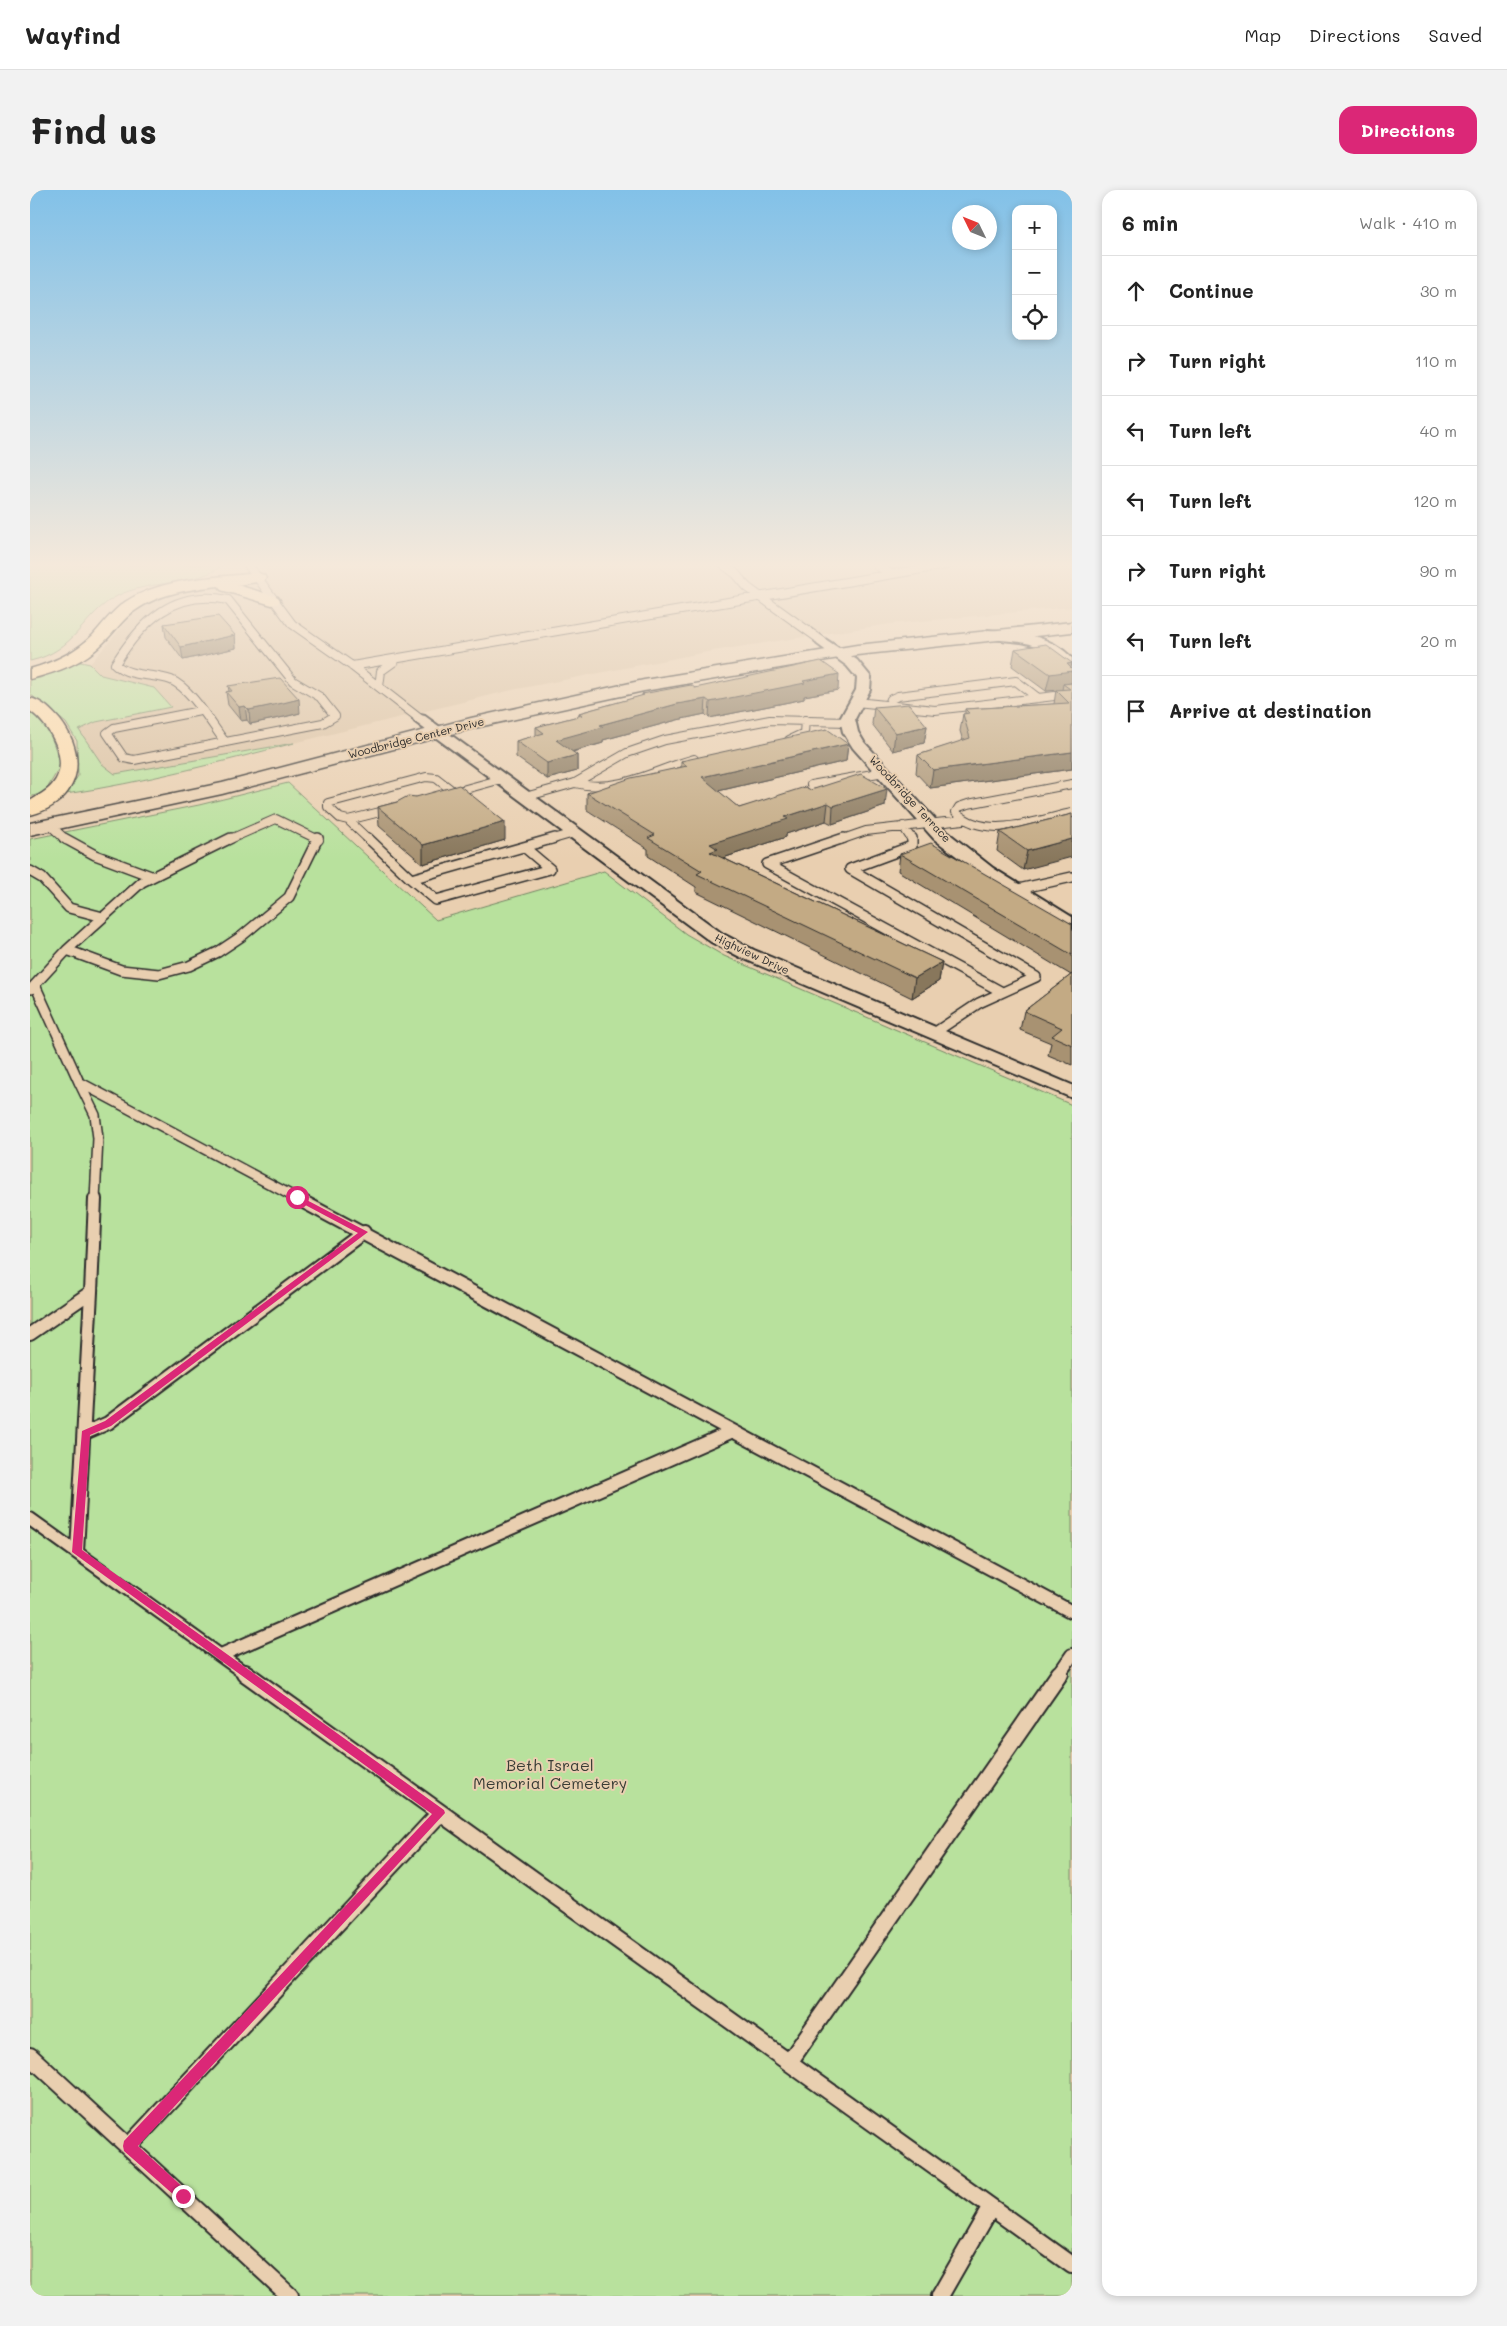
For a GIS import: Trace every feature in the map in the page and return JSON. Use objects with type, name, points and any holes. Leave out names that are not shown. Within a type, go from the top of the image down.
[{"type":"highway","points":[[30,674],[63,663]]},
{"type":"highway","points":[[30,703],[46,715],[58,731],[66,748],[69,764],[62,785],[30,809]]},
{"type":"street","name":"Woodbridge Center Drive","points":[[30,814],[179,782],[420,719],[612,676],[686,663]]},
{"type":"street","name":"Woodbridge Center Drive","points":[[30,829],[224,788],[439,731],[654,684],[777,663]]},
{"type":"street","points":[[847,722],[848,715],[864,687],[864,677],[852,663]]},
{"type":"street","name":"Highview Drive","points":[[420,719],[439,731],[525,797],[717,938],[748,954],[1072,1092]]},
{"type":"street","name":"Woodbridge Terrace","points":[[847,722],[860,746],[929,824],[967,857],[1014,890],[1072,924]]},
{"type":"lane","points":[[116,663],[123,670],[175,682],[225,742]]},
{"type":"lane","points":[[200,711],[114,728],[107,733],[124,758],[131,760],[323,723],[335,716],[320,697],[293,681],[279,663]]},
{"type":"lane","points":[[348,663],[420,719]]},
{"type":"lane","points":[[352,666],[368,663]]},
{"type":"lane","points":[[379,687],[380,673],[386,666],[394,663]]},
{"type":"lane","points":[[888,707],[891,699],[898,696],[1016,681],[1038,698]]},
{"type":"lane","points":[[856,702],[888,707],[935,710],[1072,694]]},
{"type":"lane","points":[[525,797],[575,783],[606,764],[651,743],[770,720],[847,722]]},
{"type":"lane","points":[[782,742],[802,735],[805,731],[805,720]]},
{"type":"lane","points":[[575,783],[588,787],[612,786],[700,758]]},
{"type":"lane","points":[[811,785],[884,772]]},
{"type":"lane","points":[[406,805],[348,820],[340,818],[328,807],[328,803],[423,777],[436,778],[454,792]]},
{"type":"lane","points":[[444,795],[502,779]]},
{"type":"lane","points":[[1072,784],[965,805],[956,810],[957,814],[972,826],[991,828],[1072,813]]},
{"type":"lane","points":[[68,950],[121,970],[159,974],[189,966],[218,952],[234,941],[289,897],[319,839],[276,819],[151,876],[138,885],[68,950],[32,987],[95,1115],[98,1138],[85,1433],[77,1552]]},
{"type":"lane","points":[[348,820],[436,900],[550,869],[524,847]]},
{"type":"lane","points":[[963,820],[857,833],[767,864],[1002,992]]},
{"type":"lane","points":[[50,825],[55,835],[69,843],[151,876]]},
{"type":"lane","points":[[903,826],[912,839],[912,846],[850,869],[1036,977],[971,1008],[934,1033]]},
{"type":"lane","points":[[411,879],[574,833]]},
{"type":"lane","points":[[30,871],[47,882],[69,908],[103,918]]},
{"type":"lane","points":[[1014,890],[1072,877]]},
{"type":"lane","points":[[79,1082],[364,1232],[1072,1612]]},
{"type":"lane","points":[[85,1433],[108,1423],[364,1232]]},
{"type":"lane","points":[[30,1334],[91,1292]]},
{"type":"lane","points":[[221,1655],[733,1431]]},
{"type":"lane","points":[[30,1519],[1072,2264]]},
{"type":"lane","points":[[790,2061],[1072,1655]]},
{"type":"lane","points":[[129,2146],[440,1813]]},
{"type":"lane","points":[[30,2056],[290,2296]]},
{"type":"lane","points":[[940,2296],[991,2207]]},
{"type":"shaded area","points":[[649,663],[512,690],[294,743],[115,774],[102,764],[78,730],[96,722],[171,707],[154,688],[101,675],[90,664]]},
{"type":"green space","points":[[71,663],[90,664],[101,675],[154,688],[171,707],[96,722],[79,730],[102,764],[115,774],[294,743],[152,778],[66,794],[78,776],[77,741],[66,723],[30,694],[30,680],[40,678]]},
{"type":"green space","points":[[30,708],[48,728],[61,765],[45,792],[30,797]]},
{"type":"green space","name":"Beth Israel Memorial Cemetery","points":[[288,783],[436,920],[604,871],[686,934],[724,956],[1072,1105],[1072,2296],[30,2296],[30,839],[199,805]]},
{"type":"building","points":[[810,663],[824,663],[839,674],[803,681],[805,683],[710,702],[706,699],[677,704],[600,725],[603,727],[556,740],[577,755],[547,763],[516,741],[544,733],[536,727],[582,715],[579,713],[644,695],[642,694],[691,685],[695,688]]},
{"type":"building","points":[[1035,663],[1071,663],[1067,664],[1072,671],[1050,674]]},
{"type":"building","points":[[280,678],[299,699],[249,710],[245,706],[239,707],[226,692],[232,691],[228,686]]},
{"type":"building","points":[[1072,683],[1072,752],[933,770],[918,755],[970,738],[963,714],[969,713],[965,709],[1069,703],[1056,690],[1070,689],[1063,684]]},
{"type":"building","points":[[909,704],[927,726],[895,733],[874,707]]},
{"type":"building","points":[[827,729],[848,744],[702,777],[739,808],[805,787],[811,790],[861,774],[887,789],[833,806],[828,803],[785,817],[788,819],[710,844],[718,849],[710,852],[942,962],[915,978],[697,874],[702,871],[648,838],[655,835],[587,793],[631,778],[687,766],[681,761]]},
{"type":"building","points":[[459,785],[505,822],[423,845],[378,807],[397,802],[408,796],[416,797]]},
{"type":"building","points":[[1072,814],[1072,839],[1027,851],[1000,832]]},
{"type":"building","points":[[931,843],[1072,924],[1072,955],[900,854]]},
{"type":"building","points":[[1072,974],[1072,1045],[1052,1036],[1062,1028],[1024,1011]]},
{"type":"route","points":[[183,2196],[129,2146],[440,1813],[77,1552],[85,1433],[108,1423],[364,1232],[297,1197]]}]
